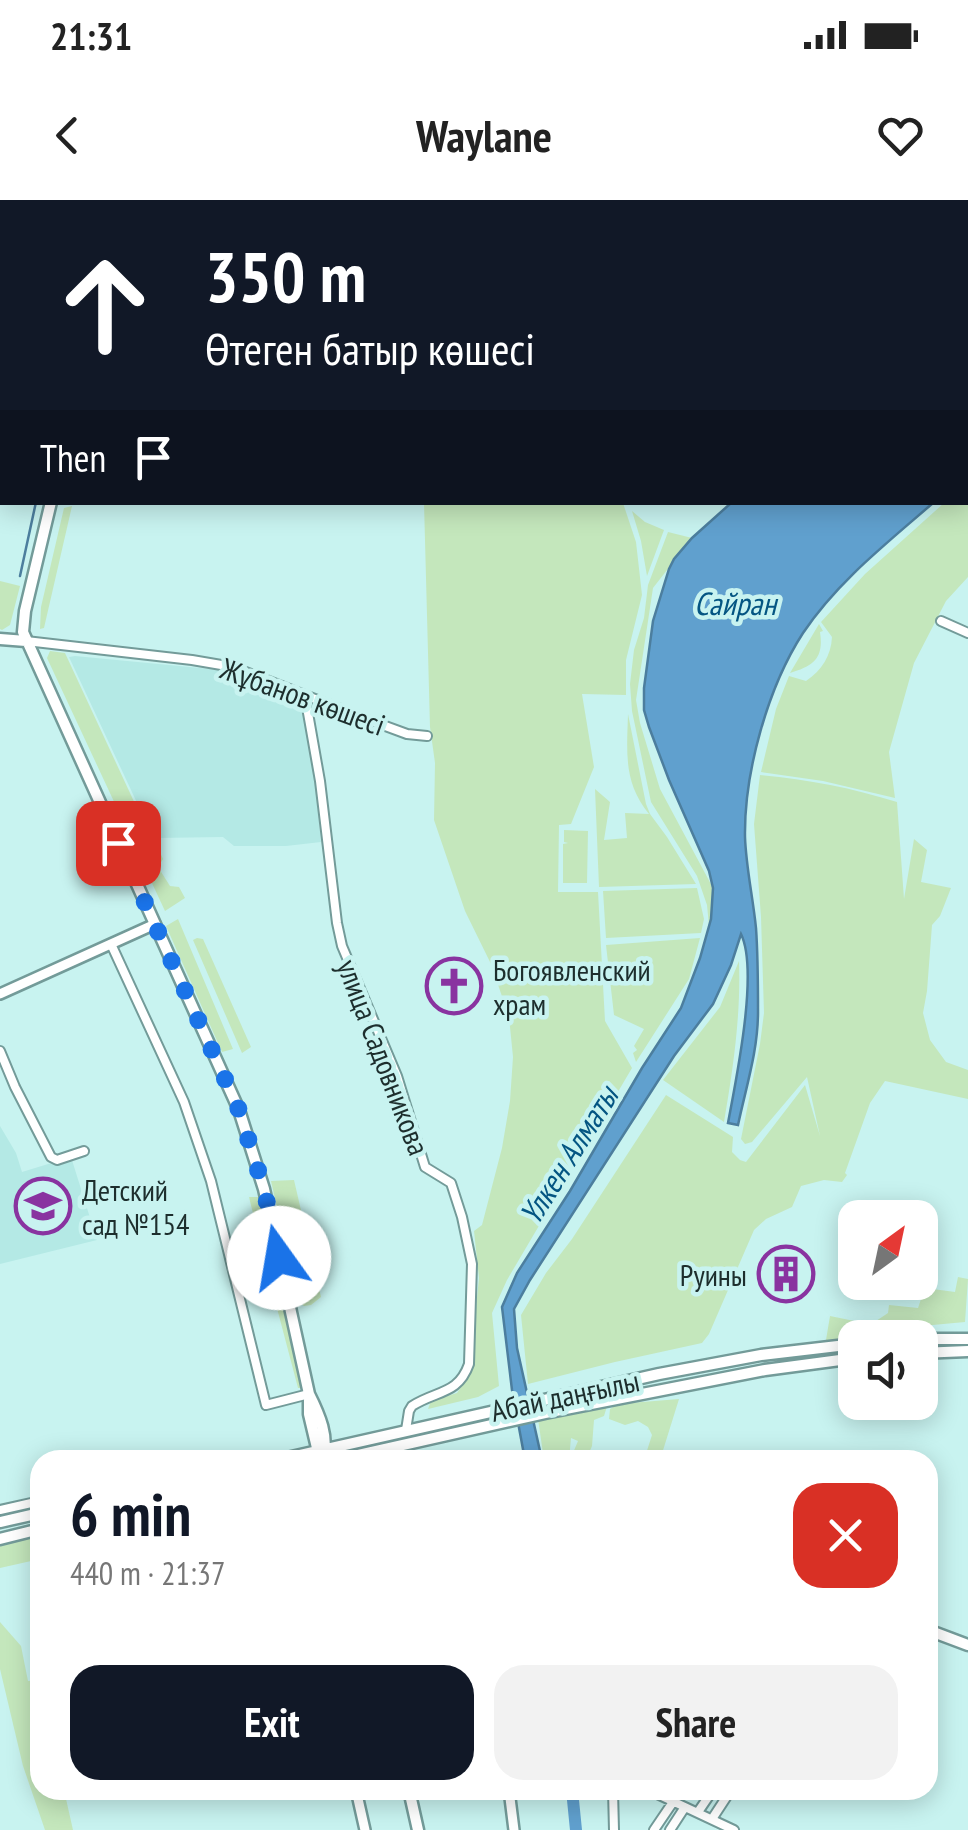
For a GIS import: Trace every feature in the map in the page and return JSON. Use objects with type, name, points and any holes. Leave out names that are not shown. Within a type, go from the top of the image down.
[{"type":"main road","points":[[49,505],[25,611],[26,641],[239,1110],[264,1189],[309,1394],[309,1414],[321,1450]]},
{"type":"main road","name":"Жұбанов көшесі","points":[[0,639],[26,641]]},
{"type":"main road","points":[[938,1339],[968,1339]]},
{"type":"main road","name":"Абай даңғылы","points":[[544,1407],[660,1374],[838,1346]]},
{"type":"main road","points":[[938,1353],[968,1352]]},
{"type":"main road","name":"Абай даңғылы","points":[[336,1450],[406,1430],[838,1360]]},
{"type":"main road","name":"Абай даңғылы","points":[[374,1450],[510,1414]]},
{"type":"main road","points":[[0,1522],[30,1515]]},
{"type":"main road","points":[[0,1539],[30,1532]]},
{"type":"main road","points":[[938,1634],[968,1644]]},
{"type":"main road","points":[[412,1800],[418,1830]]},
{"type":"street","points":[[941,621],[968,633]]},
{"type":"street","name":"Жұбанов көшесі","points":[[26,641],[220,664],[395,730],[427,736]]},
{"type":"street","name":"улица Садовникова","points":[[305,696],[342,946],[397,1076],[425,1167],[451,1184],[472,1264],[469,1364],[465,1376],[455,1387],[412,1406],[406,1430]]},
{"type":"street","points":[[0,994],[155,924]]},
{"type":"street","points":[[111,944],[184,1102],[211,1181],[266,1404],[309,1394]]},
{"type":"street","points":[[0,1051],[51,1158],[58,1160],[84,1151]]},
{"type":"street","points":[[0,1510],[30,1503]]},
{"type":"street","points":[[358,1800],[365,1830]]},
{"type":"street","points":[[510,1800],[514,1830]]},
{"type":"street","points":[[613,1800],[614,1830]]},
{"type":"street","points":[[669,1800],[734,1830]]},
{"type":"street","points":[[698,1812],[706,1800]]},
{"type":"street","points":[[712,1819],[724,1800]]},
{"type":"street","points":[[654,1830],[673,1802]]},
{"type":"street","points":[[670,1830],[685,1807]]},
{"type":"shaded area","points":[[69,657],[221,670],[301,698],[312,750],[321,842],[234,846],[223,837],[157,838]]},
{"type":"shaded area","name":"Детский сад №154","points":[[0,1126],[22,1172],[71,1157],[97,1240],[0,1264]]},
{"type":"green space","points":[[424,505],[624,505],[636,542],[642,595],[626,660],[626,695],[582,694],[594,767],[571,824],[559,825],[558,892],[598,892],[605,1021],[632,1068],[507,1280],[492,1313],[499,1386],[478,1397],[428,1409],[431,1401],[457,1393],[469,1375],[479,1278],[474,1231],[482,1225],[502,1148],[513,1057],[509,1017],[491,964],[465,911],[434,820],[435,763],[430,727]]},
{"type":"green space","points":[[942,505],[968,505],[968,577],[946,601],[914,663],[889,752],[895,798],[761,772],[776,709],[789,676],[806,681],[821,667],[832,637],[821,622],[865,574]]},
{"type":"green space","points":[[72,506],[44,628],[40,629],[41,607],[64,508]]},
{"type":"green space","points":[[632,511],[664,530],[647,576],[641,541]]},
{"type":"green space","points":[[668,532],[692,538],[653,588],[636,700],[660,789],[713,888],[709,926],[697,876],[651,802],[632,711],[634,650],[644,618],[648,585]]},
{"type":"green space","points":[[0,581],[20,586],[10,625],[2,630],[0,629]]},
{"type":"green space","points":[[819,624],[823,631],[819,655],[811,664],[790,673]]},
{"type":"green space","points":[[50,651],[65,653],[143,821],[137,825],[146,843],[154,839],[163,859],[158,867],[170,886],[179,887],[185,898],[165,911],[47,658]]},
{"type":"green space","points":[[628,714],[650,814],[696,884],[599,887],[595,789],[610,802],[604,840],[627,838],[625,813],[649,814],[631,778]]},
{"type":"green space","points":[[760,775],[829,785],[897,802],[904,899],[914,839],[927,850],[921,882],[951,888],[940,916],[932,925],[923,1013],[930,1040],[946,1062],[968,1070],[968,1099],[885,1081],[870,1103],[847,1175],[842,1182],[824,1180],[801,1186],[792,1207],[766,1219],[754,1230],[702,1343],[528,1384],[521,1315],[666,1095],[733,1137],[732,1152],[746,1162],[805,1085],[820,1136],[807,1077],[752,1142],[745,1144],[741,1139],[764,1013],[754,824]]},
{"type":"green space","points":[[564,830],[588,831],[587,883],[563,883],[563,844],[568,843],[564,842]]},
{"type":"green space","points":[[697,888],[704,919],[701,933],[606,938],[603,891]]},
{"type":"green space","points":[[178,919],[233,1049],[222,1052],[166,926]]},
{"type":"green space","points":[[700,938],[689,979],[636,1062],[634,1046],[644,1029],[614,1015],[606,945]]},
{"type":"green space","points":[[203,939],[251,1047],[242,1053],[193,940]]},
{"type":"green space","points":[[739,961],[738,1022],[724,1122],[663,1080],[720,1007]]},
{"type":"green space","points":[[294,1180],[321,1297],[304,1306],[299,1302],[271,1181]]},
{"type":"green space","points":[[249,1197],[259,1197],[274,1266],[267,1271]]},
{"type":"green space","points":[[958,1277],[968,1279],[965,1322],[938,1324],[938,1320],[878,1320],[888,1313],[889,1305],[918,1308],[921,1300],[938,1300],[938,1290],[955,1292]]},
{"type":"green space","points":[[273,1293],[280,1293],[302,1388],[298,1388]]},
{"type":"green space","points":[[830,1316],[849,1320],[838,1320],[838,1340],[826,1340]]},
{"type":"green space","points":[[679,1399],[663,1450],[647,1450],[652,1435],[638,1421],[625,1425],[609,1419],[610,1409],[618,1404]]},
{"type":"green space","points":[[608,1403],[604,1416],[594,1420],[590,1450],[574,1450],[578,1441],[571,1438],[570,1450],[543,1450],[538,1419]]},
{"type":"green space","points":[[30,1537],[30,1561],[0,1568],[0,1542]]},
{"type":"green space","points":[[0,1622],[21,1646],[30,1681],[30,1786],[23,1766],[0,1669]]},
{"type":"green space","points":[[35,1800],[66,1800],[73,1830],[45,1830]]},
{"type":"water","name":"Сайран","points":[[729,505],[931,505],[864,564],[816,614],[779,679],[760,731],[746,812],[746,848],[757,939],[758,1012],[754,1055],[738,1125],[728,1123],[747,999],[746,951],[741,934],[713,1004],[674,1056],[514,1309],[517,1348],[540,1450],[523,1450],[502,1307],[517,1273],[681,1008],[711,919],[713,888],[709,871],[669,780],[644,710],[653,621],[669,569],[692,538]]},
{"type":"waterway","points":[[20,576],[35,505]]},
{"type":"waterway","name":"Үлкен Алматы","points":[[573,1800],[576,1830]]},
{"type":"place","name":"Богоявленский храм","points":[[454,986]]},
{"type":"place","name":"Детский сад №154","points":[[43,1206]]},
{"type":"place","name":"Руины","points":[[786,1274]]},
{"type":"route","points":[[118,843],[239,1110],[264,1189],[279,1258]]}]
